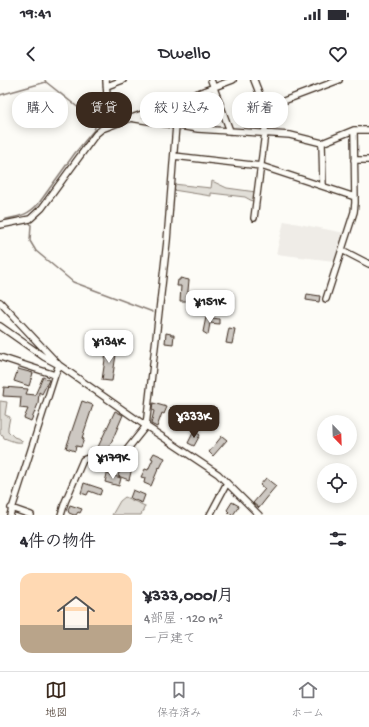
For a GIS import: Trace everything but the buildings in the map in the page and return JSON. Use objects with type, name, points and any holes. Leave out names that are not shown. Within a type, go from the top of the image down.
[{"type":"street","points":[[106,83],[123,80]]},
{"type":"street","points":[[211,80],[230,131]]},
{"type":"street","points":[[132,117],[233,80]]},
{"type":"street","points":[[254,80],[259,92]]},
{"type":"street","points":[[288,99],[339,80]]},
{"type":"street","points":[[0,225],[30,219],[42,208],[96,134],[104,128]]},
{"type":"street","points":[[61,515],[83,460],[92,456],[106,454],[122,457],[146,426],[167,241],[176,128]]},
{"type":"street","points":[[191,128],[290,135],[322,143],[354,130],[369,130]]},
{"type":"street","points":[[254,218],[265,128]]},
{"type":"street","points":[[326,300],[354,212],[354,130]]},
{"type":"street","points":[[322,143],[323,186]]},
{"type":"street","points":[[174,156],[261,166],[354,197]]},
{"type":"street","points":[[354,160],[369,160]]},
{"type":"street","points":[[342,250],[369,264]]},
{"type":"street","points":[[0,302],[59,365]]},
{"type":"street","points":[[0,326],[218,474],[259,515]]},
{"type":"street","points":[[0,357],[55,375]]},
{"type":"street","points":[[10,515],[11,508],[59,365]]},
{"type":"street","points":[[210,515],[227,483]]},
{"type":"street","points":[[11,508],[31,515]]},
{"type":"shaded area","points":[[212,181],[227,188],[256,192],[254,202],[245,197],[211,193],[211,196],[173,190],[173,184],[211,188]]},
{"type":"shaded area","points":[[284,221],[345,233],[337,260],[334,261],[276,254]]},
{"type":"shaded area","points":[[0,401],[7,402],[5,415],[10,417],[8,431],[22,442],[4,438],[3,435],[0,434]]},
{"type":"shaded area","points":[[125,497],[145,506],[141,515],[112,515],[120,501]]},
{"type":"waterway","points":[[45,80],[76,106]]},
{"type":"waterway","points":[[103,80],[104,92]]},
{"type":"waterway","points":[[0,95],[46,82]]},
{"type":"waterway","points":[[6,219],[24,214],[39,203],[95,128]]},
{"type":"waterway","points":[[30,223],[30,241],[36,251],[73,282],[153,312]]}]
